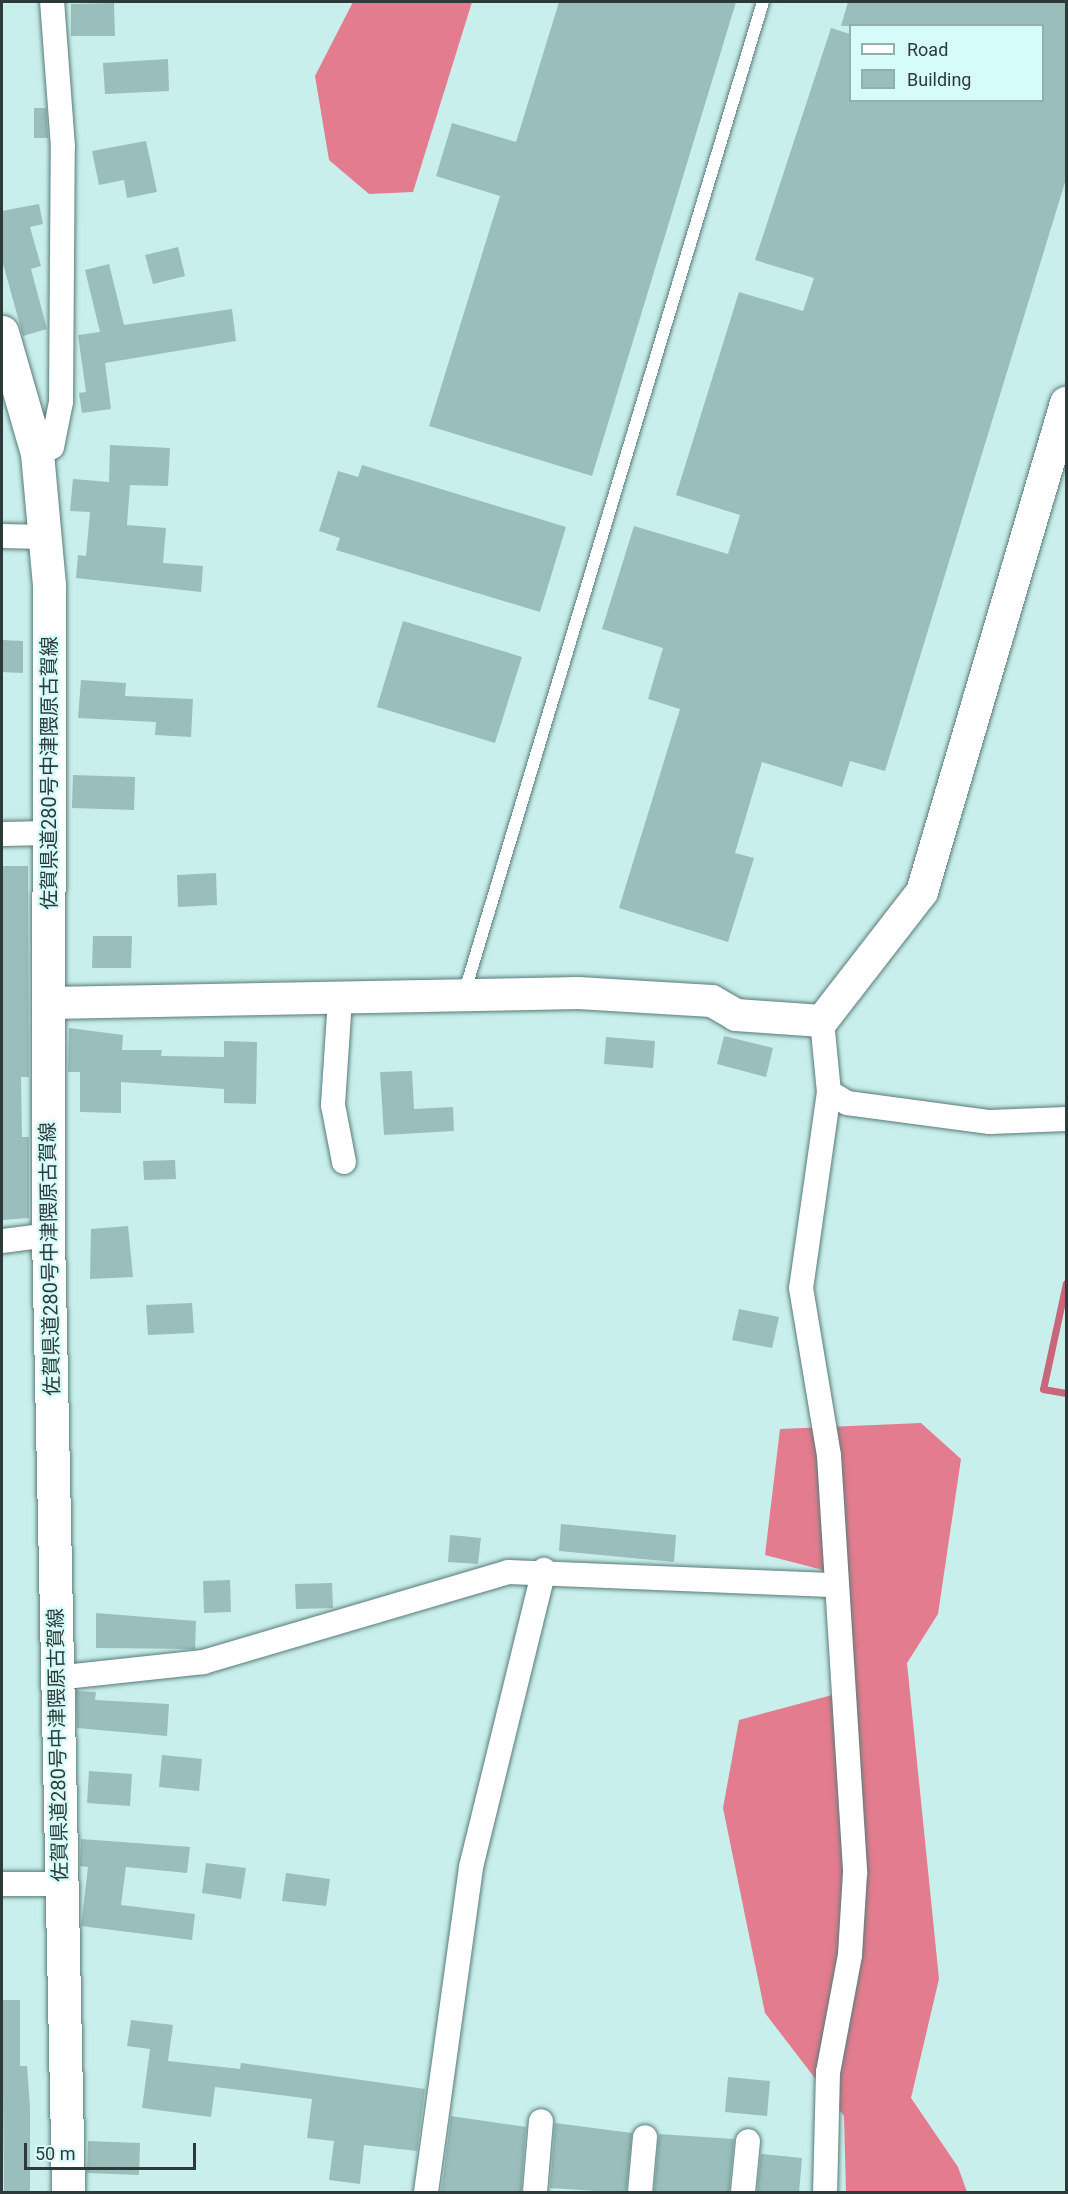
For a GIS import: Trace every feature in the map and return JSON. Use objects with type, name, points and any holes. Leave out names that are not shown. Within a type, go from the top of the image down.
[{"type":"main road","name":"佐賀県道280号中津隈原古賀線","points":[[2,332],[37,453],[46,537],[49,833],[48,1235],[68,2193]]},
{"type":"street","points":[[37,453],[52,447],[61,402],[63,147],[52,2]]},
{"type":"street","points":[[825,2193],[828,2072],[850,1955],[855,1873],[829,1456],[801,1288],[829,1092],[822,1021],[921,892],[1066,403]]},
{"type":"street","points":[[2,536],[46,537]]},
{"type":"street","points":[[2,834],[49,833]]},
{"type":"street","points":[[49,1003],[578,993],[712,1001],[736,1015],[822,1021]]},
{"type":"street","points":[[340,999],[333,1105],[344,1162]]},
{"type":"street","points":[[829,1092],[847,1103],[990,1122],[1066,1119]]},
{"type":"street","points":[[2,1241],[48,1235]]},
{"type":"street","points":[[56,1678],[203,1662],[508,1572],[544,1570],[837,1585]]},
{"type":"street","points":[[426,2193],[471,1867],[544,1570]]},
{"type":"street","points":[[2,1884],[61,1884]]},
{"type":"street","points":[[535,2193],[541,2121]]},
{"type":"street","points":[[640,2193],[645,2137]]},
{"type":"street","points":[[743,2193],[748,2141]]},
{"type":"lane","points":[[463,996],[763,2]]},
{"type":"shaded area","points":[[353,2],[472,2],[413,192],[369,194],[329,160],[315,76]]},
{"type":"shaded area","points":[[921,1423],[961,1459],[938,1614],[907,1663],[939,1979],[911,2098],[958,2167],[967,2192],[846,2192],[844,2116],[765,2013],[723,1808],[739,1720],[836,1694],[827,1571],[765,1555],[780,1429]]},
{"type":"building","points":[[559,2],[736,2],[592,476],[429,426],[500,196],[436,176],[452,123],[516,142]]},
{"type":"building","points":[[848,2],[1066,2],[1066,179],[885,771],[850,761],[842,787],[762,762],[735,853],[754,858],[728,942],[619,908],[680,709],[648,699],[663,648],[602,629],[634,526],[728,554],[740,515],[676,495],[739,292],[803,311],[814,278],[755,260],[831,28],[849,34],[849,102],[1044,102],[1044,24],[849,24],[849,26],[841,26]]},
{"type":"building","points":[[114,3],[115,36],[71,36],[71,4]]},
{"type":"building","points":[[168,59],[169,91],[105,94],[103,63]]},
{"type":"building","points":[[34,108],[46,108],[48,138],[34,138]]},
{"type":"building","points":[[146,141],[157,192],[127,198],[124,180],[99,185],[92,151]]},
{"type":"building","points":[[39,204],[43,224],[30,227],[41,266],[31,269],[47,329],[23,336],[2,260],[2,211]]},
{"type":"building","points":[[178,247],[185,276],[153,284],[145,255]]},
{"type":"building","points":[[109,264],[124,325],[232,309],[236,341],[105,363],[111,409],[82,413],[79,393],[86,392],[78,335],[100,332],[85,270]]},
{"type":"building","points":[[110,445],[170,448],[168,486],[130,485],[127,525],[166,528],[163,563],[203,566],[201,592],[76,578],[78,555],[86,556],[90,512],[70,511],[73,479],[109,482]]},
{"type":"building","points":[[362,465],[566,527],[540,612],[336,550],[340,538],[319,531],[338,471],[358,477]]},
{"type":"building","points":[[403,621],[522,657],[495,743],[377,707]]},
{"type":"building","points":[[2,640],[23,641],[23,673],[2,672]]},
{"type":"building","points":[[81,680],[126,683],[125,696],[193,699],[191,737],[155,735],[156,722],[78,718]]},
{"type":"building","points":[[73,775],[135,777],[134,810],[72,808]]},
{"type":"building","points":[[2,866],[28,866],[29,1077],[21,1077],[22,1137],[29,1137],[29,1218],[2,1220]]},
{"type":"building","points":[[216,873],[217,905],[178,907],[177,875]]},
{"type":"building","points":[[93,936],[132,936],[131,968],[92,968]]},
{"type":"building","points":[[69,1028],[123,1035],[122,1050],[162,1050],[161,1056],[224,1057],[224,1041],[257,1042],[256,1104],[224,1103],[224,1089],[121,1082],[121,1113],[80,1112],[80,1072],[68,1072]]},
{"type":"building","points":[[724,1036],[773,1048],[766,1077],[717,1064]]},
{"type":"building","points":[[606,1037],[655,1041],[653,1068],[604,1064]]},
{"type":"building","points":[[412,1071],[414,1109],[453,1107],[454,1131],[384,1135],[380,1072]]},
{"type":"building","points":[[175,1160],[176,1179],[144,1180],[143,1161]]},
{"type":"building","points":[[128,1226],[133,1277],[90,1279],[91,1229]]},
{"type":"building","points":[[192,1303],[194,1333],[148,1335],[146,1305]]},
{"type":"building","points":[[739,1309],[779,1317],[772,1348],[732,1340]]},
{"type":"building","points":[[561,1524],[676,1535],[674,1562],[559,1551]]},
{"type":"building","points":[[450,1535],[481,1538],[478,1564],[448,1562]]},
{"type":"building","points":[[230,1580],[231,1612],[204,1613],[203,1581]]},
{"type":"building","points":[[332,1583],[333,1608],[296,1609],[295,1584]]},
{"type":"building","points":[[96,1613],[196,1621],[195,1649],[96,1648]]},
{"type":"building","points":[[76,1691],[96,1692],[95,1700],[169,1704],[167,1736],[77,1728]]},
{"type":"building","points":[[162,1755],[202,1759],[199,1791],[159,1787]]},
{"type":"building","points":[[89,1771],[132,1774],[130,1806],[87,1803]]},
{"type":"building","points":[[81,1839],[190,1847],[187,1873],[126,1867],[121,1905],[195,1914],[192,1940],[81,1926],[88,1867],[80,1866]]},
{"type":"building","points":[[206,1863],[246,1868],[241,1899],[202,1893]]},
{"type":"building","points":[[286,1873],[330,1879],[326,1906],[282,1901]]},
{"type":"building","points":[[2,2000],[20,2000],[20,2066],[27,2066],[30,2107],[30,2193],[4,2193]]},
{"type":"building","points":[[131,2020],[173,2025],[168,2061],[240,2069],[241,2063],[425,2089],[417,2151],[364,2145],[360,2184],[329,2180],[334,2141],[307,2138],[312,2099],[215,2087],[211,2117],[142,2108],[150,2049],[127,2046]]},
{"type":"building","points":[[728,2077],[770,2081],[767,2116],[725,2112]]},
{"type":"building","points":[[451,2116],[526,2127],[521,2193],[441,2193]]},
{"type":"building","points":[[555,2123],[632,2133],[626,2193],[550,2188]]},
{"type":"building","points":[[659,2134],[734,2139],[729,2193],[654,2193]]},
{"type":"building","points":[[88,2141],[140,2143],[139,2175],[87,2173]]},
{"type":"building","points":[[761,2154],[802,2158],[799,2193],[757,2193]]},
{"type":"waterway","points":[[1066,1283],[1043,1389],[1066,1393]]}]
